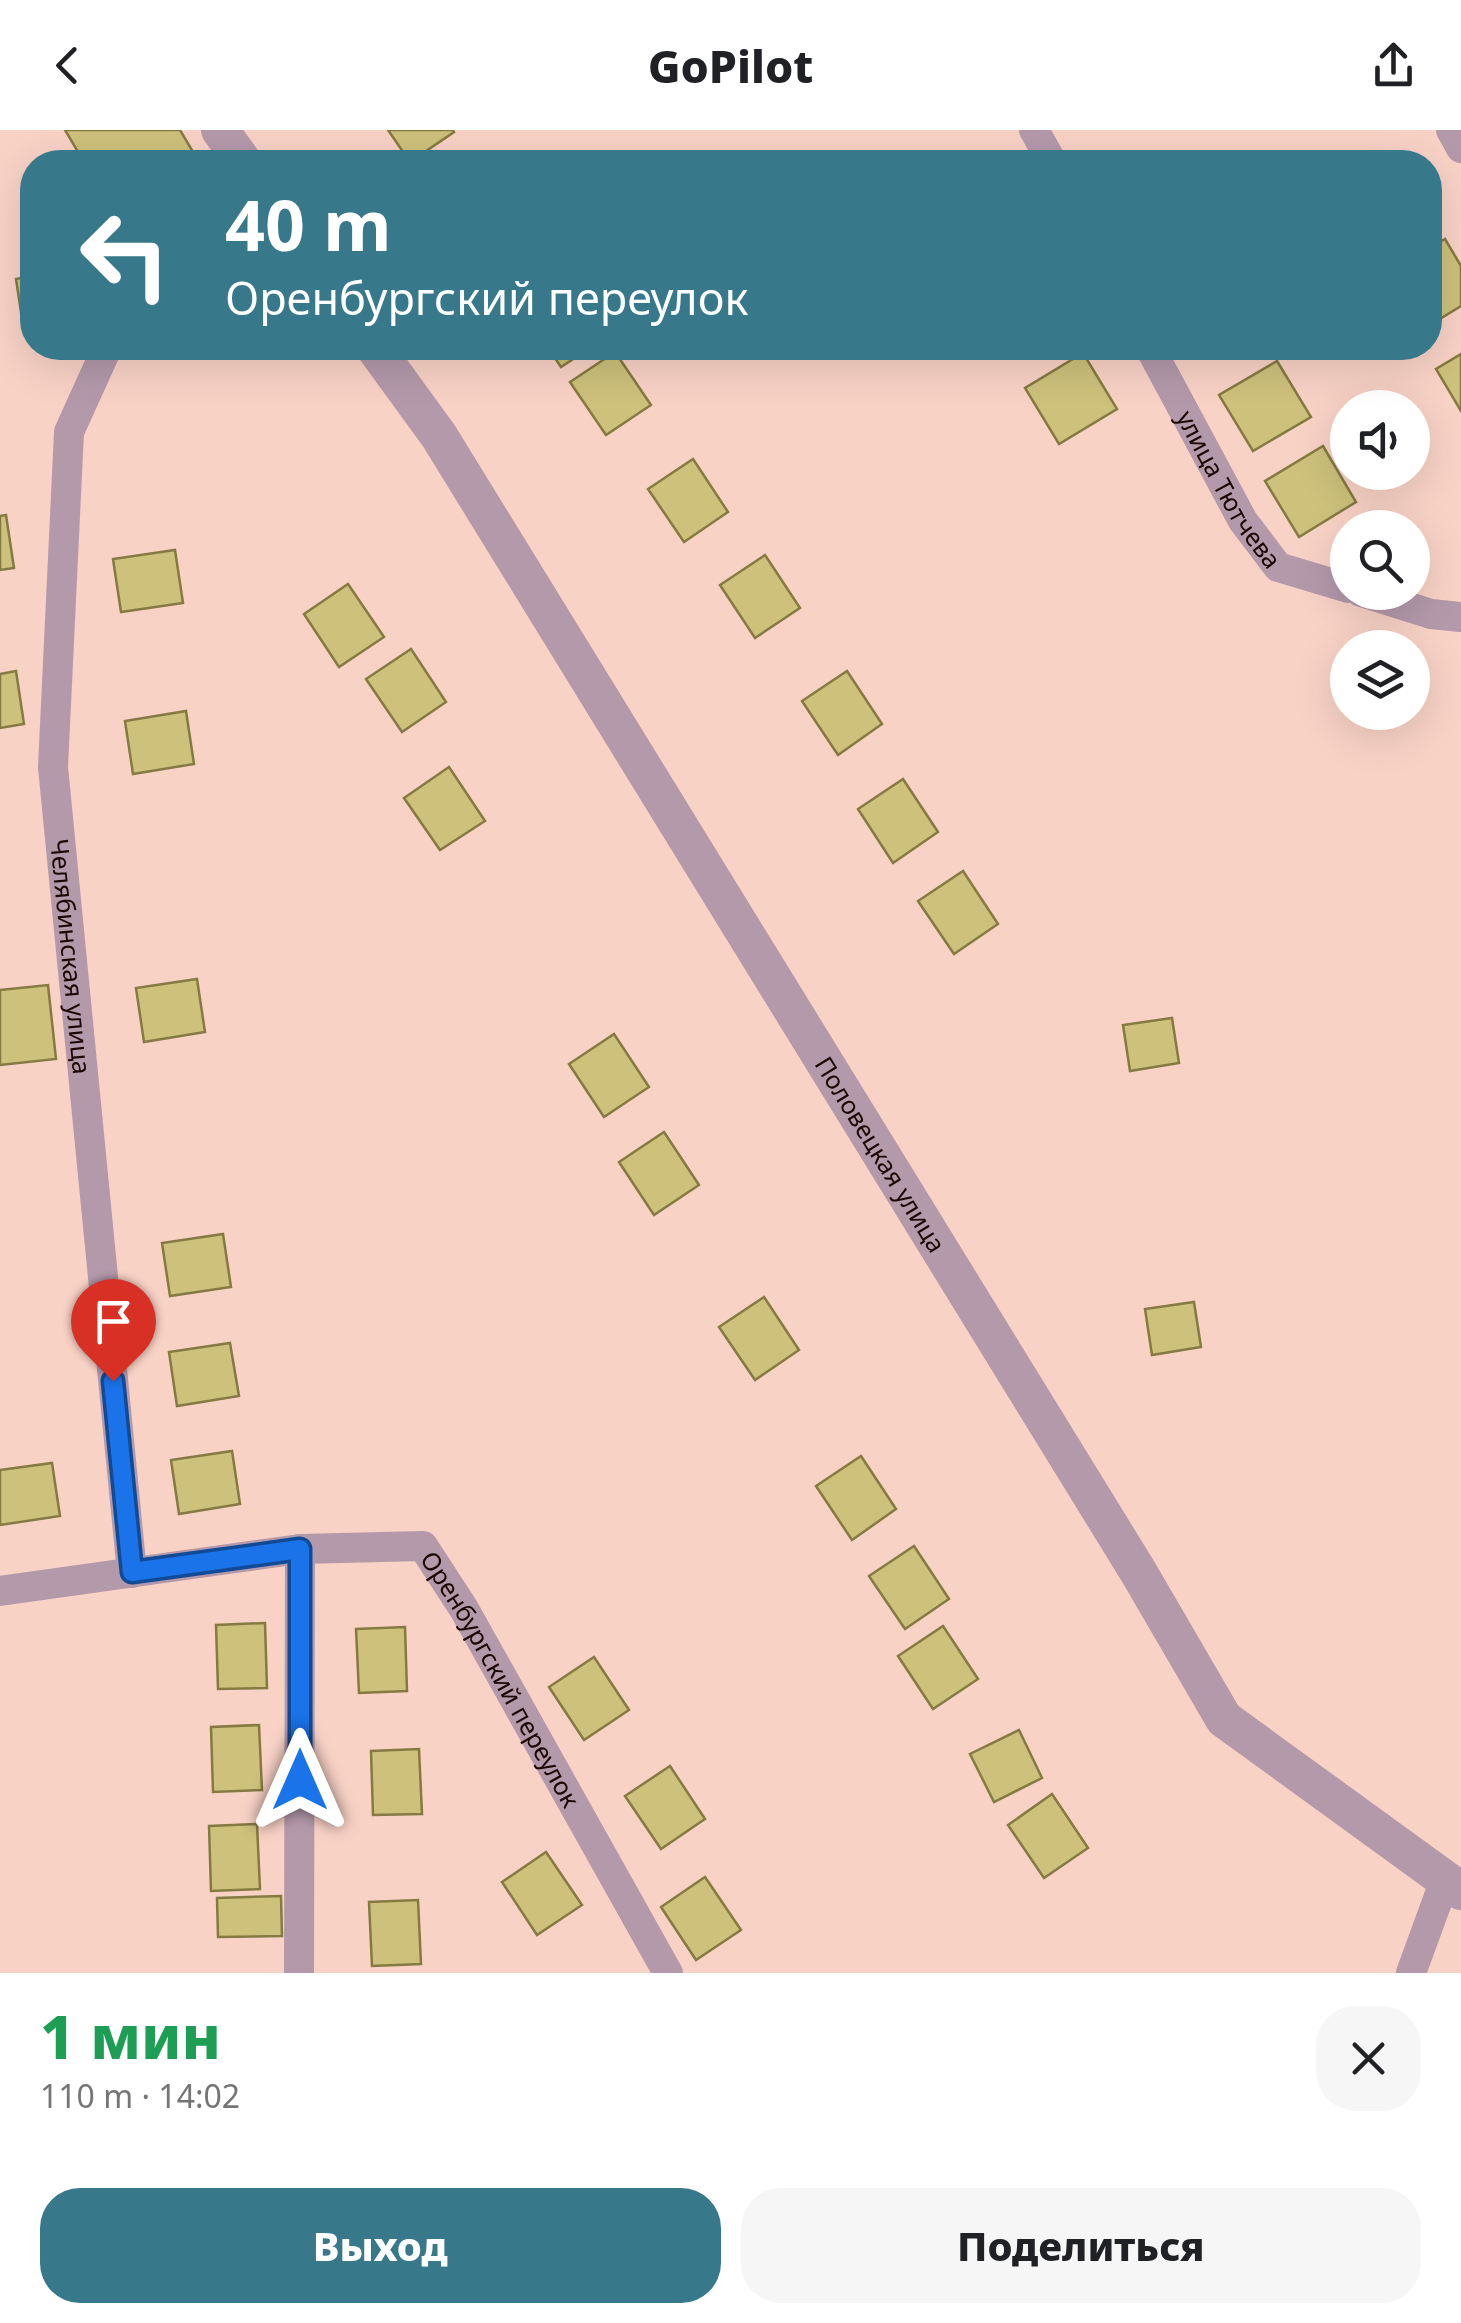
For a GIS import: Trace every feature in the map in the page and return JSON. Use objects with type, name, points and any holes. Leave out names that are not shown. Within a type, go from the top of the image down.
[{"type":"street","points":[[1451,130],[1461,148]]},
{"type":"street","name":"Челябинская улица","points":[[101,360],[68,432],[53,768],[132,1572]]},
{"type":"street","name":"Половецкая улица","points":[[385,360],[439,436],[1129,1556],[1224,1719],[1453,1886]]},
{"type":"street","name":"улица Тютчева","points":[[1156,360],[1243,521],[1278,567],[1330,583]]},
{"type":"street","points":[[1418,610],[1461,616]]},
{"type":"street","name":"Оренбургский переулок","points":[[0,1591],[300,1549],[423,1546],[464,1609],[668,1973]]},
{"type":"street","points":[[299,1973],[300,1549]]},
{"type":"street","points":[[1411,1973],[1453,1886]]},
{"type":"building","points":[[65,130],[180,130],[192,150],[77,150]]},
{"type":"building","points":[[388,130],[454,132],[428,150],[402,150]]},
{"type":"building","points":[[1445,239],[1461,266],[1461,306],[1442,318]]},
{"type":"building","points":[[1461,354],[1461,411],[1436,369]]},
{"type":"building","points":[[603,360],[620,360],[651,405],[606,435],[570,382]]},
{"type":"building","points":[[1071,360],[1087,360],[1117,409],[1059,444],[1025,388]]},
{"type":"building","points":[[1277,361],[1311,417],[1253,451],[1219,395]]},
{"type":"building","points":[[1323,446],[1330,458],[1330,490],[1349,490],[1356,502],[1343,510],[1330,510],[1330,518],[1299,537],[1265,481]]},
{"type":"building","points":[[693,459],[728,512],[684,542],[648,489]]},
{"type":"building","points":[[6,515],[14,568],[0,570],[0,516]]},
{"type":"building","points":[[175,550],[183,603],[121,612],[113,559]]},
{"type":"building","points":[[765,555],[800,608],[755,638],[720,585]]},
{"type":"building","points":[[348,584],[384,637],[339,667],[304,614]]},
{"type":"building","points":[[411,649],[446,702],[402,732],[366,679]]},
{"type":"building","points":[[16,671],[24,724],[0,728],[0,674]]},
{"type":"building","points":[[847,671],[882,724],[838,755],[802,701]]},
{"type":"building","points":[[186,711],[194,764],[133,774],[125,721]]},
{"type":"building","points":[[449,767],[485,821],[440,850],[404,798]]},
{"type":"building","points":[[903,779],[938,832],[893,863],[858,809]]},
{"type":"building","points":[[963,871],[998,924],[954,954],[918,901]]},
{"type":"building","points":[[197,979],[205,1032],[144,1042],[136,988]]},
{"type":"building","points":[[48,985],[56,1059],[0,1065],[0,990]]},
{"type":"building","points":[[1172,1018],[1179,1063],[1130,1071],[1123,1025]]},
{"type":"building","points":[[614,1034],[649,1087],[604,1117],[569,1064]]},
{"type":"building","points":[[664,1132],[699,1185],[654,1215],[619,1162]]},
{"type":"building","points":[[223,1234],[231,1287],[170,1296],[162,1243]]},
{"type":"building","points":[[764,1297],[799,1350],[755,1380],[719,1327]]},
{"type":"building","points":[[1194,1302],[1201,1347],[1152,1355],[1145,1309]]},
{"type":"building","points":[[230,1343],[239,1396],[177,1406],[169,1352]]},
{"type":"building","points":[[232,1451],[240,1504],[179,1514],[171,1460]]},
{"type":"building","points":[[861,1456],[896,1509],[852,1540],[816,1486]]},
{"type":"building","points":[[52,1463],[60,1516],[0,1525],[0,1470]]},
{"type":"building","points":[[914,1546],[949,1599],[905,1629],[869,1576]]},
{"type":"building","points":[[265,1623],[267,1688],[218,1689],[216,1625]]},
{"type":"building","points":[[943,1626],[978,1679],[933,1709],[898,1656]]},
{"type":"building","points":[[405,1627],[407,1691],[359,1693],[356,1629]]},
{"type":"building","points":[[594,1657],[629,1710],[584,1740],[549,1687]]},
{"type":"building","points":[[259,1725],[262,1790],[213,1792],[211,1727]]},
{"type":"building","points":[[1019,1730],[1042,1778],[994,1802],[970,1754]]},
{"type":"building","points":[[419,1749],[422,1814],[373,1815],[371,1751]]},
{"type":"building","points":[[670,1766],[705,1819],[661,1849],[625,1796]]},
{"type":"building","points":[[1052,1794],[1088,1848],[1044,1878],[1008,1825]]},
{"type":"building","points":[[257,1824],[260,1889],[211,1891],[209,1826]]},
{"type":"building","points":[[546,1852],[582,1905],[537,1935],[502,1882]]},
{"type":"building","points":[[705,1877],[741,1930],[696,1960],[661,1907]]},
{"type":"building","points":[[281,1896],[282,1936],[218,1937],[217,1898]]},
{"type":"building","points":[[418,1900],[421,1964],[372,1966],[369,1902]]},
{"type":"route","points":[[113,1381],[132,1572],[300,1549],[300,1780]]}]
